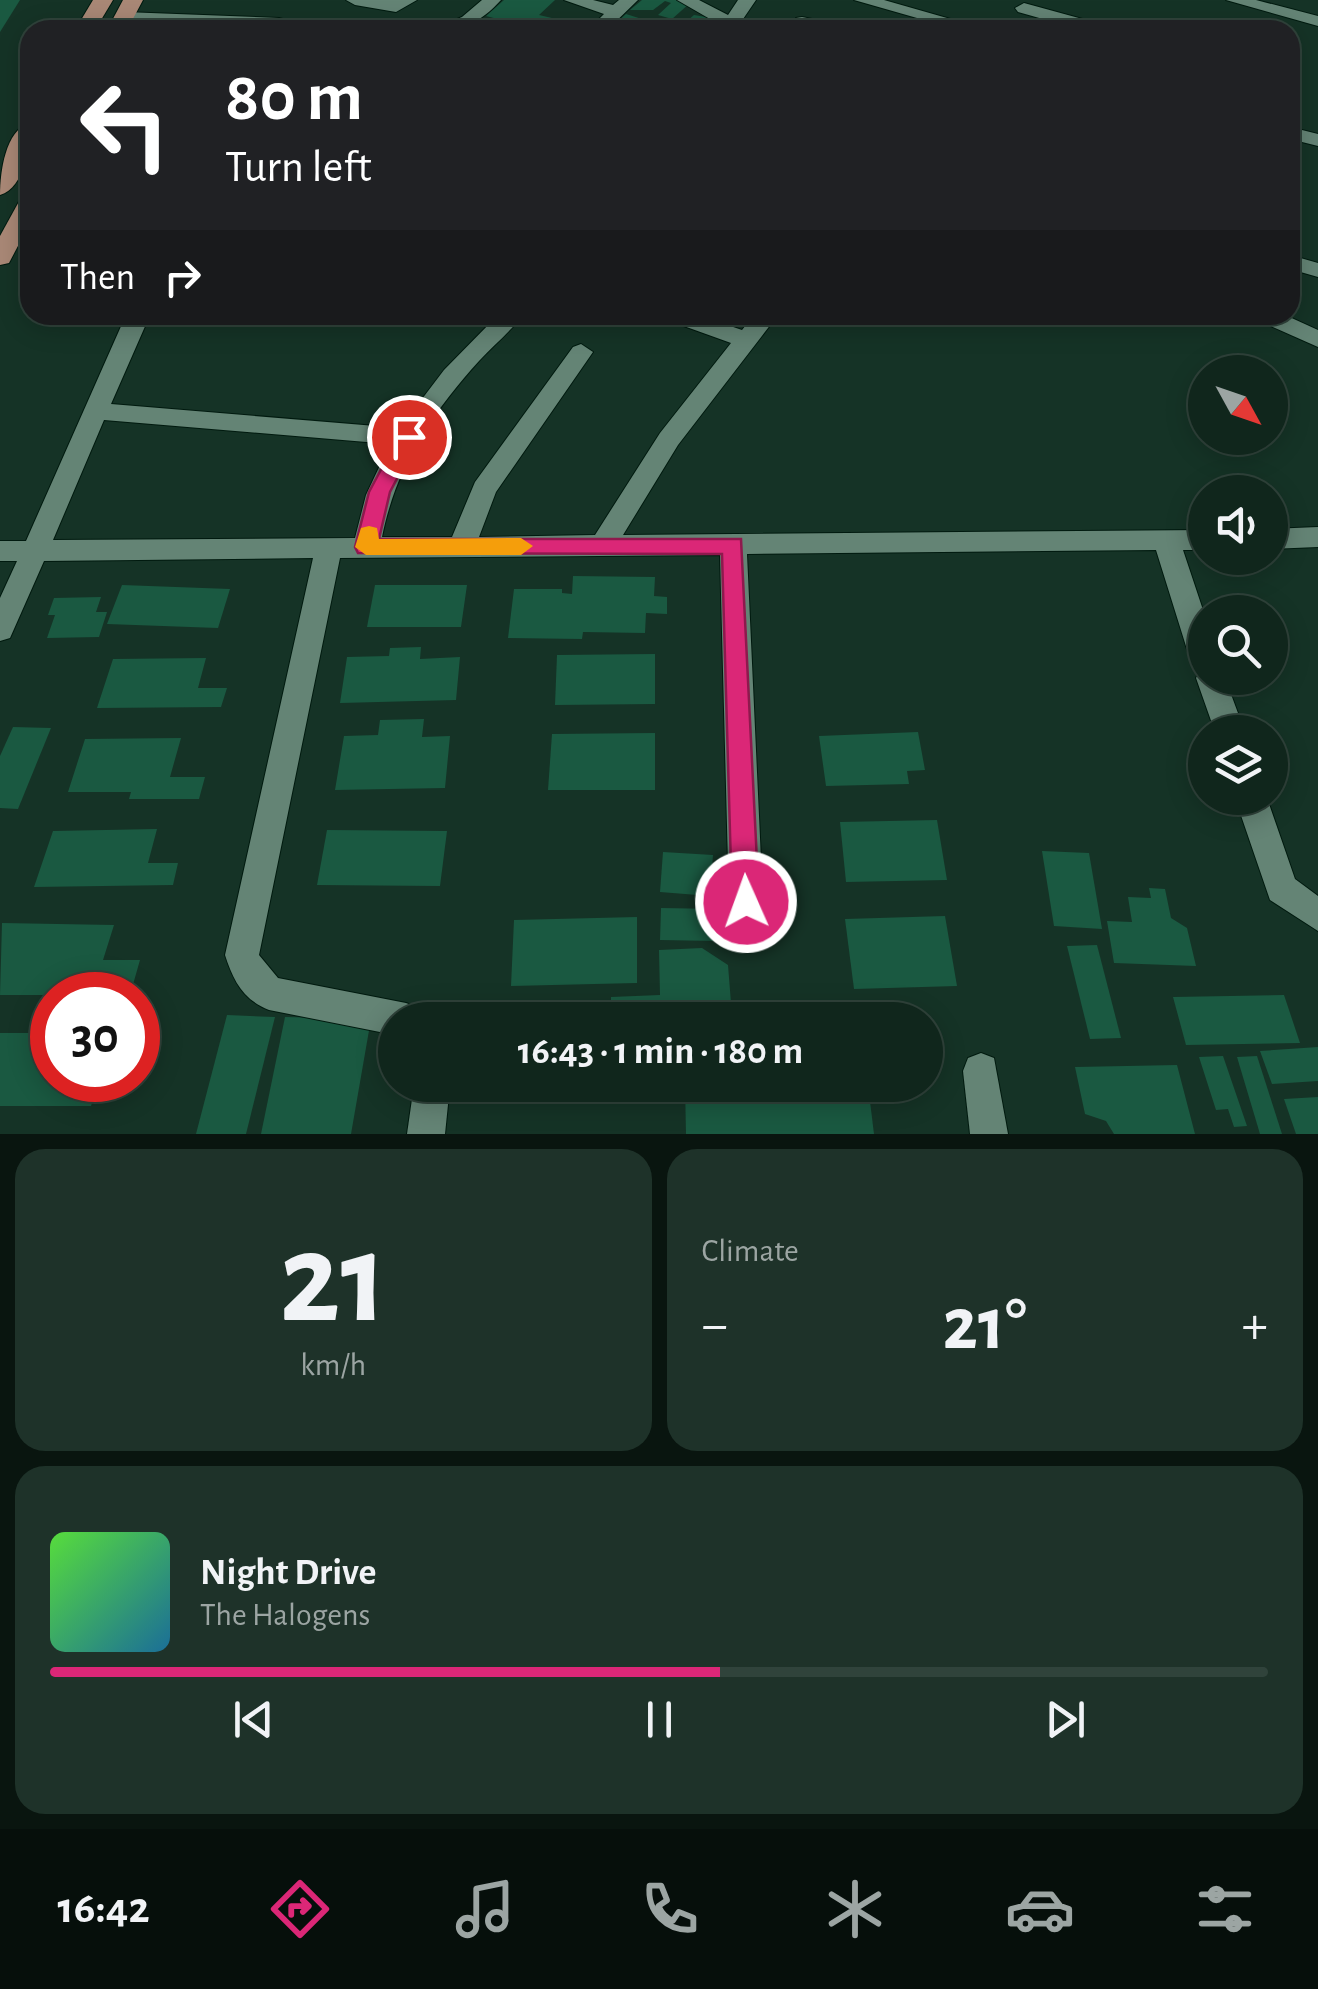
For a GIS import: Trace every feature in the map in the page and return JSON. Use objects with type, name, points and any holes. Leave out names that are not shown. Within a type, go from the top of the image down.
[{"type":"main road","points":[[0,188],[20,149]]},
{"type":"main road","points":[[0,258],[20,220]]},
{"type":"street","points":[[355,0],[396,7],[408,0]]},
{"type":"street","points":[[469,20],[492,0]]},
{"type":"street","points":[[573,0],[622,6]]},
{"type":"street","points":[[686,0],[725,20]]},
{"type":"street","points":[[864,0],[941,20]]},
{"type":"street","points":[[1235,0],[1315,17]]},
{"type":"street","points":[[1022,3],[1072,20]]},
{"type":"street","points":[[125,16],[186,20]]},
{"type":"street","points":[[0,630],[134,325]]},
{"type":"street","points":[[366,547],[380,492],[409,437],[441,391],[501,325]]},
{"type":"street","points":[[703,325],[746,340]]},
{"type":"street","points":[[602,546],[669,439],[758,325]]},
{"type":"street","points":[[1287,325],[1318,339]]},
{"type":"street","points":[[461,547],[484,489],[581,352]]},
{"type":"street","points":[[98,411],[409,437]]},
{"type":"street","points":[[1288,538],[1318,538]]},
{"type":"street","points":[[0,551],[1188,540]]},
{"type":"street","points":[[1166,541],[1188,608]]},
{"type":"street","points":[[733,545],[746,902]]},
{"type":"street","points":[[328,546],[242,955],[248,974],[269,993],[378,1014]]},
{"type":"street","points":[[1258,815],[1282,889],[1318,914]]},
{"type":"street","points":[[981,1071],[989,1134]]},
{"type":"street","points":[[426,1134],[430,1102]]},
{"type":"building","points":[[0,0],[20,0],[0,32]]},
{"type":"building","points":[[504,0],[555,0],[539,15],[550,20],[501,20],[486,16]]},
{"type":"building","points":[[642,0],[683,0],[690,3],[672,19],[658,15],[671,3],[665,1],[653,10],[630,10]]},
{"type":"building","points":[[626,14],[645,20],[619,20]]},
{"type":"building","points":[[694,15],[724,20],[688,20]]},
{"type":"building","points":[[573,576],[655,577],[654,596],[667,597],[667,614],[646,613],[645,633],[583,632],[582,639],[508,638],[514,589],[562,589],[562,593],[572,594]]},
{"type":"building","points":[[122,585],[230,589],[218,628],[107,624]]},
{"type":"building","points":[[375,585],[467,585],[461,627],[367,627]]},
{"type":"building","points":[[101,597],[96,612],[107,612],[99,637],[47,638],[55,615],[48,615],[54,598]]},
{"type":"building","points":[[421,647],[420,659],[460,657],[456,700],[340,703],[347,657],[389,656],[390,648]]},
{"type":"building","points":[[655,654],[655,704],[555,705],[557,655]]},
{"type":"building","points":[[206,658],[198,688],[227,688],[221,707],[97,708],[113,659]]},
{"type":"building","points":[[424,719],[422,737],[450,736],[445,788],[335,790],[344,736],[378,735],[380,720]]},
{"type":"building","points":[[13,727],[51,728],[18,809],[0,808],[0,756]]},
{"type":"building","points":[[918,732],[925,770],[907,771],[909,784],[826,786],[819,736]]},
{"type":"building","points":[[655,733],[655,790],[548,790],[552,734]]},
{"type":"building","points":[[181,738],[170,777],[205,777],[199,799],[129,799],[131,792],[68,792],[85,739]]},
{"type":"building","points":[[937,820],[947,880],[846,882],[840,822]]},
{"type":"building","points":[[157,829],[148,863],[178,863],[173,885],[34,887],[53,831]]},
{"type":"building","points":[[327,830],[447,831],[440,886],[317,885]]},
{"type":"building","points":[[1042,851],[1089,853],[1102,929],[1054,926]]},
{"type":"building","points":[[663,852],[713,855],[710,896],[660,892]]},
{"type":"building","points":[[1149,888],[1165,889],[1171,918],[1187,928],[1196,966],[1114,963],[1107,921],[1132,922],[1128,897],[1151,898]]},
{"type":"building","points":[[661,908],[718,909],[716,941],[660,940]]},
{"type":"building","points":[[945,916],[957,986],[854,989],[845,919]]},
{"type":"building","points":[[637,917],[637,983],[511,986],[514,920]]},
{"type":"building","points":[[2,923],[114,925],[103,960],[140,960],[137,972],[30,972],[30,995],[0,995]]},
{"type":"building","points":[[1097,945],[1121,1038],[1090,1039],[1067,946]]},
{"type":"building","points":[[702,948],[728,965],[731,1002],[611,1002],[611,997],[660,995],[659,950]]},
{"type":"building","points":[[1284,995],[1300,1043],[1186,1045],[1173,997]]},
{"type":"building","points":[[227,1015],[275,1017],[246,1134],[196,1134]]},
{"type":"building","points":[[285,1017],[371,1019],[351,1134],[261,1134]]},
{"type":"building","points":[[0,1033],[30,1033],[30,1102],[92,1102],[91,1106],[0,1106]]},
{"type":"building","points":[[1318,1047],[1318,1081],[1272,1084],[1260,1051]]},
{"type":"building","points":[[1223,1056],[1247,1126],[1234,1127],[1228,1109],[1216,1110],[1199,1057]]},
{"type":"building","points":[[1257,1056],[1282,1134],[1260,1134],[1237,1057]]},
{"type":"building","points":[[1177,1065],[1195,1134],[1114,1134],[1106,1121],[1085,1114],[1075,1067]]},
{"type":"building","points":[[1318,1097],[1318,1134],[1296,1134],[1284,1099]]},
{"type":"building","points":[[685,1102],[870,1102],[874,1134],[686,1134]]},
{"type":"slow traffic","points":[[369,534],[366,547],[521,546]]},
{"type":"route","points":[[409,437],[380,492],[366,547],[733,545],[746,902]]}]
